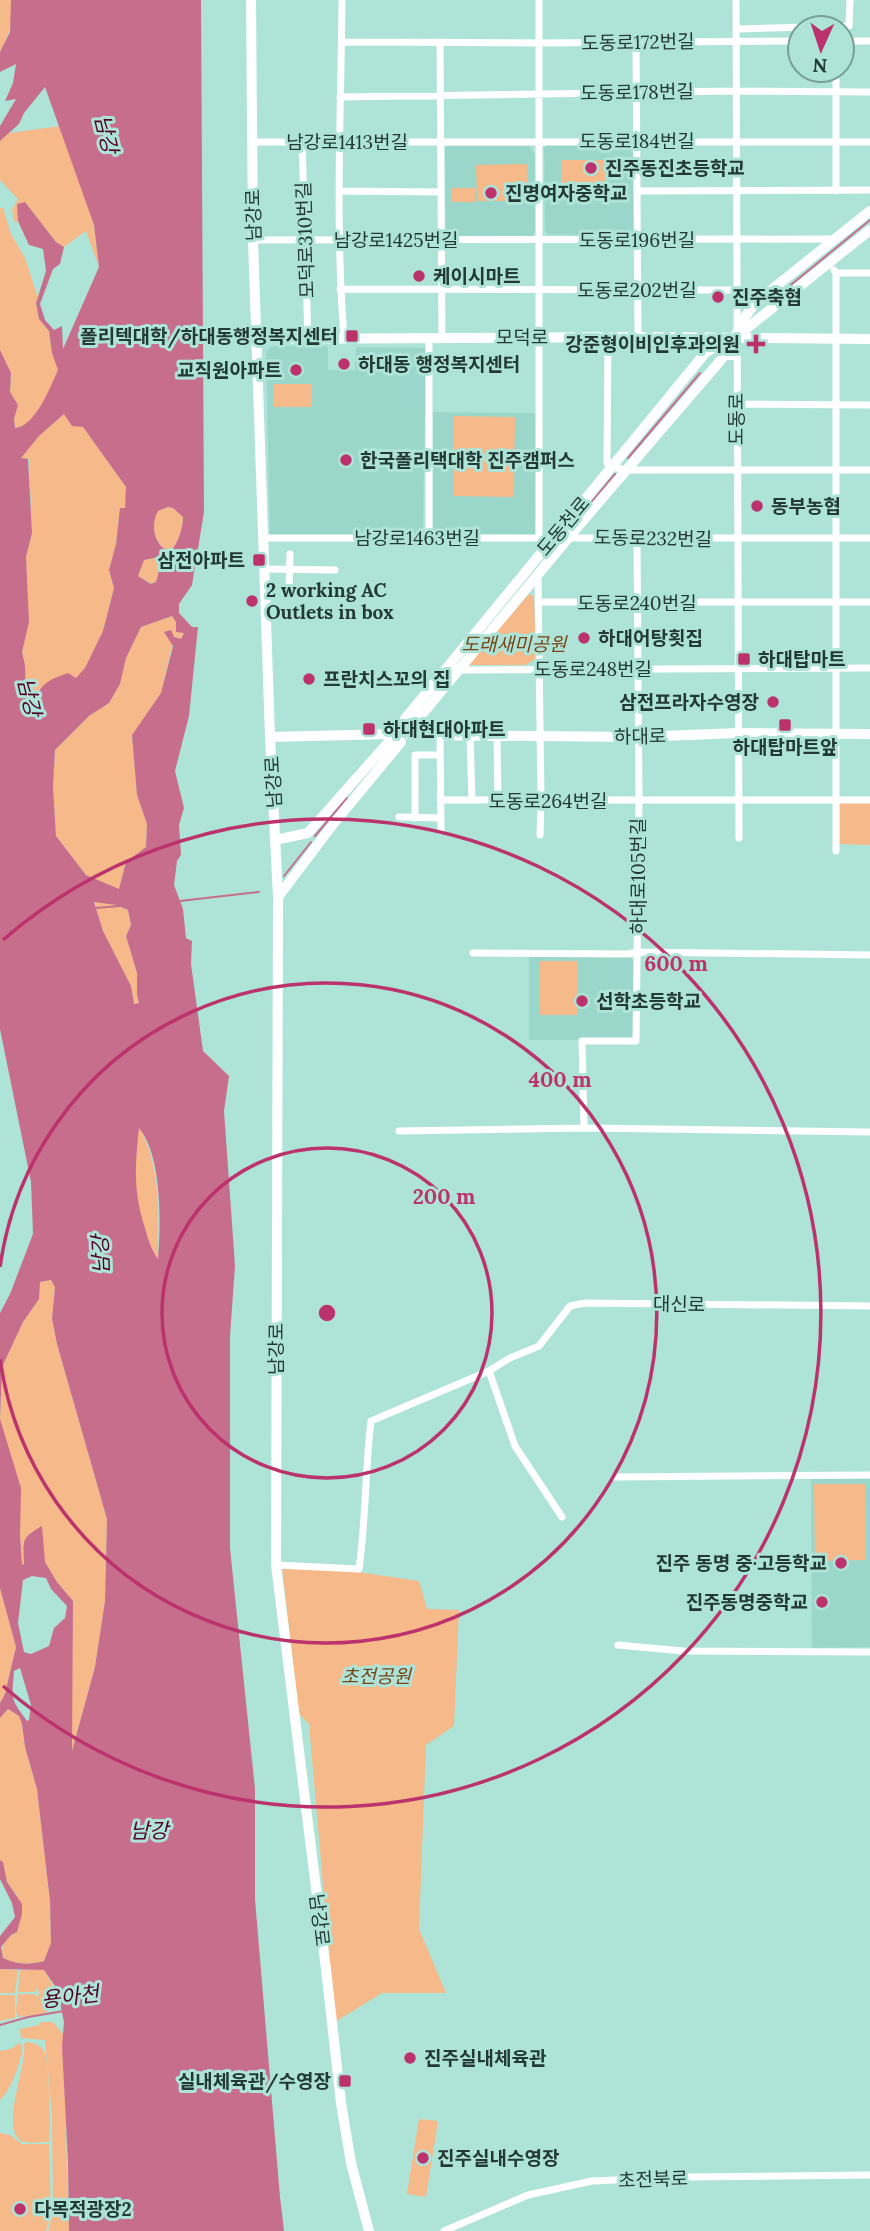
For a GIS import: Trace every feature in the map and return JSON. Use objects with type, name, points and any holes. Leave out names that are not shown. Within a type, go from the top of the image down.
[{"type":"street","name":"남강로","points":[[251,0],[253,240],[278,897],[276,1564],[341,2103],[351,2163],[369,2231]]},
{"type":"street","points":[[342,0],[339,141],[340,289],[344,338]]},
{"type":"street","points":[[539,538],[540,0]]},
{"type":"street","name":"도동로","points":[[736,0],[738,838]]},
{"type":"street","points":[[736,29],[849,26],[850,0]]},
{"type":"street","points":[[636,41],[638,337]]},
{"type":"street","name":"도동로172번길","points":[[342,42],[786,41]]},
{"type":"street","points":[[440,42],[442,338]]},
{"type":"street","points":[[835,84],[836,191]]},
{"type":"street","name":"도동로178번길","points":[[340,97],[736,91],[870,92]]},
{"type":"street","name":"남강로1413번길","points":[[253,142],[539,141]]},
{"type":"street","name":"도동로184번길","points":[[539,141],[870,142]]},
{"type":"street","name":"모덕로310번길","points":[[302,142],[308,338]]},
{"type":"street","points":[[637,191],[870,190]]},
{"type":"street","points":[[340,191],[441,192]]},
{"type":"street","points":[[735,337],[754,305],[870,211]]},
{"type":"street","name":"도동천로","points":[[410,733],[475,633],[706,352],[761,319],[870,230]]},
{"type":"street","name":"도동로196번길","points":[[539,239],[835,239]]},
{"type":"street","name":"남강로1425번길","points":[[253,240],[539,239]]},
{"type":"street","points":[[828,263],[836,273],[837,339],[836,851]]},
{"type":"street","points":[[836,273],[870,273]]},
{"type":"street","name":"도동로202번길","points":[[340,289],[735,290]]},
{"type":"street","points":[[754,305],[755,316],[761,319]]},
{"type":"street","points":[[608,337],[607,463],[611,467],[627,470],[870,470]]},
{"type":"street","points":[[429,338],[429,538]]},
{"type":"street","name":"모덕로","points":[[258,339],[870,339]]},
{"type":"street","points":[[706,352],[716,353],[720,361],[729,354],[735,355]]},
{"type":"street","name":"도동천로","points":[[400,725],[484,639],[720,361]]},
{"type":"street","points":[[736,404],[870,405]]},
{"type":"street","name":"남강로1463번길","points":[[264,538],[569,537]]},
{"type":"street","name":"도동로232번길","points":[[569,537],[870,538]]},
{"type":"street","name":"하대로105번길","points":[[584,1128],[582,1041],[636,1041],[639,801],[637,538]]},
{"type":"street","points":[[541,552],[551,553],[552,558]]},
{"type":"street","points":[[289,554],[289,589],[335,590]]},
{"type":"street","points":[[265,569],[335,569]]},
{"type":"street","points":[[538,575],[540,835]]},
{"type":"street","name":"도동로240번길","points":[[538,602],[870,602]]},
{"type":"street","points":[[475,633],[477,640],[484,639]]},
{"type":"street","name":"도동로248번길","points":[[454,667],[870,668]]},
{"type":"street","points":[[270,737],[395,738],[406,741],[410,733],[405,726],[400,725],[393,729],[395,738],[278,897]]},
{"type":"street","name":"하대로","points":[[410,733],[540,737],[738,733],[870,734]]},
{"type":"street","points":[[440,736],[441,831]]},
{"type":"street","points":[[470,736],[472,800]]},
{"type":"street","points":[[497,736],[498,801]]},
{"type":"street","points":[[275,840],[305,834],[313,828],[395,738]]},
{"type":"street","points":[[415,818],[415,755],[440,755]]},
{"type":"street","name":"도동로264번길","points":[[440,800],[870,800]]},
{"type":"street","points":[[400,817],[440,818]]},
{"type":"street","points":[[313,828],[313,840],[323,838]]},
{"type":"street","points":[[473,953],[870,955]]},
{"type":"street","points":[[399,1131],[584,1128],[870,1132]]},
{"type":"street","name":"대신로","points":[[489,1371],[510,1358],[539,1346],[570,1306],[585,1303],[870,1306]]},
{"type":"street","points":[[276,1564],[359,1569],[371,1421],[489,1371],[515,1446],[562,1517]]},
{"type":"street","points":[[615,1478],[870,1475]]},
{"type":"street","points":[[618,1644],[683,1651],[870,1652]]},
{"type":"street","name":"초전북로","points":[[444,2231],[528,2195],[592,2181],[870,2175]]},
{"type":"shaded area","points":[[548,144],[627,146],[634,154],[635,233],[632,236],[548,234],[545,231],[544,148]]},
{"type":"shaded area","name":"진명여자중학교","points":[[529,146],[535,154],[536,232],[533,236],[448,236],[445,148]]},
{"type":"shaded area","name":"한국폴리택대학 진주캠퍼스","points":[[271,346],[328,346],[328,370],[355,370],[356,347],[426,348],[423,534],[270,536],[266,352]]},
{"type":"shaded area","points":[[433,412],[537,413],[535,535],[436,533],[433,529]]},
{"type":"shaded area","name":"선학초등학교","points":[[628,955],[634,962],[634,1040],[529,1040],[529,956]]},
{"type":"shaded area","name":"진주 동명 중·고등학교","points":[[811,1479],[870,1479],[870,1647],[812,1648]]},
{"type":"green space","points":[[0,0],[11,0],[11,21],[9,33],[0,52]]},
{"type":"green space","points":[[60,126],[94,225],[99,267],[86,231],[64,247],[56,242],[25,202],[29,245],[18,222],[14,221],[12,210],[18,199],[0,180],[0,141],[9,133]]},
{"type":"green space","points":[[561,160],[605,160],[605,200],[561,200]]},
{"type":"green space","points":[[527,164],[525,201],[477,201],[476,165]]},
{"type":"green space","points":[[452,188],[475,188],[475,202],[452,202]]},
{"type":"green space","points":[[0,208],[3,208],[11,234],[25,258],[38,298],[36,303],[39,319],[49,331],[52,353],[59,370],[36,414],[23,426],[15,428],[14,419],[18,405],[10,392],[11,373],[0,350]]},
{"type":"green space","points":[[273,384],[312,384],[312,407],[273,407]]},
{"type":"green space","points":[[64,414],[83,427],[126,487],[125,509],[120,508],[116,544],[109,570],[114,588],[103,631],[85,669],[75,679],[39,689],[36,697],[29,700],[26,697],[22,652],[28,622],[26,557],[32,533],[29,459],[20,459],[39,436]]},
{"type":"green space","points":[[454,416],[515,417],[514,497],[453,496]]},
{"type":"green space","points":[[168,507],[183,517],[179,536],[169,552],[160,544],[154,528],[158,511]]},
{"type":"green space","points":[[160,557],[156,582],[152,584],[138,576],[144,560]]},
{"type":"green space","name":"도래새미공원","points":[[529,594],[534,596],[536,659],[525,665],[468,665]]},
{"type":"green space","points":[[172,616],[184,632],[181,639],[174,637],[161,693],[132,736],[137,795],[147,824],[146,847],[126,862],[119,890],[86,875],[56,836],[53,787],[55,750],[89,716],[109,703],[120,684],[126,658],[141,627]]},
{"type":"green space","points":[[840,803],[870,803],[870,845],[840,844]]},
{"type":"green space","points":[[94,901],[128,910],[131,925],[126,936],[137,973],[139,1003],[134,1004],[131,986],[103,931]]},
{"type":"green space","points":[[540,961],[577,961],[577,1015],[540,1015]]},
{"type":"green space","points":[[139,1126],[152,1159],[155,1175],[158,1260],[140,1217],[134,1181]]},
{"type":"green space","points":[[51,1280],[55,1286],[52,1319],[57,1344],[107,1519],[105,1601],[95,1667],[71,1754],[73,1601],[45,1562],[23,1542],[22,1566],[20,1535],[0,1419],[2,1367],[23,1322],[39,1299],[40,1282]]},
{"type":"green space","points":[[814,1484],[865,1484],[866,1560],[815,1561]]},
{"type":"green space","name":"초전공원","points":[[282,1567],[358,1572],[419,1581],[427,1609],[459,1610],[454,1726],[426,1745],[419,1929],[446,1993],[382,1993],[335,2022],[309,1724],[299,1714]]},
{"type":"green space","points":[[0,1588],[16,1647],[5,1694],[0,1703]]},
{"type":"green space","points":[[8,1709],[19,1716],[22,1724],[25,1747],[37,1789],[50,1901],[51,1943],[44,1961],[23,1964],[3,1958],[2,1954],[4,1943],[17,1932],[17,1896],[7,1882],[0,1860],[0,1718]]},
{"type":"green space","points":[[0,1969],[18,1970],[15,1993],[0,1993]]},
{"type":"green space","points":[[20,1970],[44,1970],[55,1991],[53,2008],[44,2013],[18,2017],[18,1994],[35,1994],[36,1997],[40,1993],[36,1988],[36,1992],[18,1992]]},
{"type":"green space","points":[[0,1995],[15,1995],[15,2018],[0,2021]]},
{"type":"green space","points":[[41,2022],[53,2022],[63,2034],[69,2231],[48,2231],[53,2212],[52,2114],[45,2040],[21,2038],[20,2029],[39,2025]]},
{"type":"green space","points":[[27,2042],[38,2045],[45,2053],[48,2070],[49,2142],[24,2142],[15,2134],[14,2110],[24,2044]]},
{"type":"green space","points":[[19,2043],[22,2052],[18,2067],[12,2083],[0,2100],[0,2051],[11,2049]]},
{"type":"green space","name":"진주실내수영장","points":[[419,2119],[438,2121],[426,2197],[407,2194]]},
{"type":"green space","points":[[0,2133],[10,2135],[22,2144],[49,2144],[51,2214],[46,2231],[0,2231]]},
{"type":"water","name":"남강","points":[[11,0],[201,0],[204,512],[192,585],[179,604],[179,613],[192,627],[198,627],[189,716],[175,771],[184,808],[179,825],[181,855],[177,861],[174,885],[183,909],[186,938],[192,941],[191,964],[203,1051],[229,1076],[224,1111],[235,1266],[230,1336],[230,1548],[255,1789],[255,1899],[284,2231],[69,2231],[62,2046],[64,2022],[57,1989],[44,1970],[0,1969],[0,1936],[15,1917],[12,1903],[0,1879],[0,1860],[3,1862],[7,1882],[22,1904],[17,1932],[1,1947],[3,1958],[23,1964],[44,1961],[51,1943],[50,1901],[37,1789],[19,1716],[8,1709],[0,1718],[0,1703],[5,1694],[16,1647],[0,1588],[0,1419],[0,1313],[33,1234],[31,1182],[0,1029],[0,350],[11,373],[10,392],[18,405],[14,419],[15,428],[23,426],[36,413],[58,370],[49,331],[39,319],[36,303],[46,271],[43,249],[29,245],[18,221],[17,204],[25,202],[56,242],[64,247],[60,264],[53,269],[40,304],[45,320],[54,330],[62,326],[63,349],[99,267],[94,225],[45,87],[24,113],[19,124],[0,141],[0,126],[16,99],[5,101],[13,83],[16,64],[0,72],[0,52],[10,32]],"holes":[[[64,414],[72,426],[83,427],[126,487],[125,508],[120,508],[116,544],[109,570],[114,588],[103,631],[85,668],[76,678],[68,673],[53,679],[45,684],[36,697],[29,700],[26,696],[22,652],[29,622],[26,557],[32,533],[28,459],[21,458],[39,436]],[[168,507],[183,517],[179,536],[169,552],[160,544],[155,534],[158,511]],[[159,557],[156,582],[151,584],[138,576],[144,560]],[[172,616],[176,622],[176,632],[184,633],[181,639],[174,637],[171,630],[164,632],[173,646],[161,693],[132,735],[137,795],[147,824],[146,847],[126,862],[119,889],[86,875],[56,836],[53,787],[55,750],[89,716],[109,703],[120,684],[126,658],[141,627]],[[94,902],[116,905],[128,910],[131,925],[126,936],[137,973],[139,1003],[134,1004],[131,986],[103,931]],[[139,1128],[147,1140],[156,1172],[160,1227],[158,1259],[149,1240],[138,1202]],[[51,1280],[55,1287],[52,1319],[57,1344],[107,1519],[105,1601],[95,1667],[72,1751],[73,1601],[45,1562],[42,1526],[25,1540],[22,1565],[21,1488],[0,1419],[2,1367],[23,1322],[39,1299],[40,1282]],[[32,1576],[46,1578],[51,1589],[67,1606],[65,1618],[54,1628],[49,1646],[31,1654],[24,1652],[18,1623],[23,1580]],[[20,1668],[31,1705],[27,1721],[15,1703],[14,1671]]]},
{"type":"waterway","points":[[770,302],[870,220]]},
{"type":"waterway","points":[[628,458],[700,373]]},
{"type":"waterway","points":[[591,503],[615,474]]},
{"type":"waterway","points":[[315,836],[347,798]]},
{"type":"waterway","points":[[284,876],[311,842]]},
{"type":"waterway","points":[[180,901],[259,892]]},
{"type":"waterway","points":[[96,908],[119,906]]},
{"type":"waterway","name":"용아천","points":[[0,2025],[64,2011]]},
{"type":"place","name":"진주동진초등학교","points":[[591,168]]},
{"type":"place","name":"진명여자중학교","points":[[491,193]]},
{"type":"place","name":"케이시마트","points":[[419,276]]},
{"type":"place","name":"진주축협","points":[[718,297]]},
{"type":"place","name":"폴리텍대학/하대동행정복지센터","points":[[352,336]]},
{"type":"place","name":"강준형이비인후과의원","points":[[756,344]]},
{"type":"place","name":"하대동 행정복지센터","points":[[344,364]]},
{"type":"place","name":"교직원아파트","points":[[296,370]]},
{"type":"place","name":"한국폴리택대학 진주캠퍼스","points":[[346,460]]},
{"type":"place","name":"동부농협","points":[[757,506]]},
{"type":"place","name":"삼전아파트","points":[[259,560]]},
{"type":"place","name":"2 working AC Outlets in box","points":[[252,601]]},
{"type":"place","name":"하대어탕횟집","points":[[584,638]]},
{"type":"place","name":"하대탑마트","points":[[744,659]]},
{"type":"place","name":"프란치스꼬의 집","points":[[309,679]]},
{"type":"place","name":"삼전프라자수영장","points":[[773,702]]},
{"type":"place","name":"하대탑마트앞","points":[[785,725]]},
{"type":"place","name":"하대현대아파트","points":[[369,729]]},
{"type":"place","name":"선학초등학교","points":[[582,1001]]},
{"type":"place","name":"진주 동명 중·고등학교","points":[[841,1563]]},
{"type":"place","name":"진주동명중학교","points":[[822,1602]]},
{"type":"place","name":"진주실내체육관","points":[[410,2058]]},
{"type":"place","name":"실내체육관/수영장","points":[[345,2081]]},
{"type":"place","name":"진주실내수영장","points":[[423,2158]]},
{"type":"place","name":"다목적광장2","points":[[20,2209]]}]
